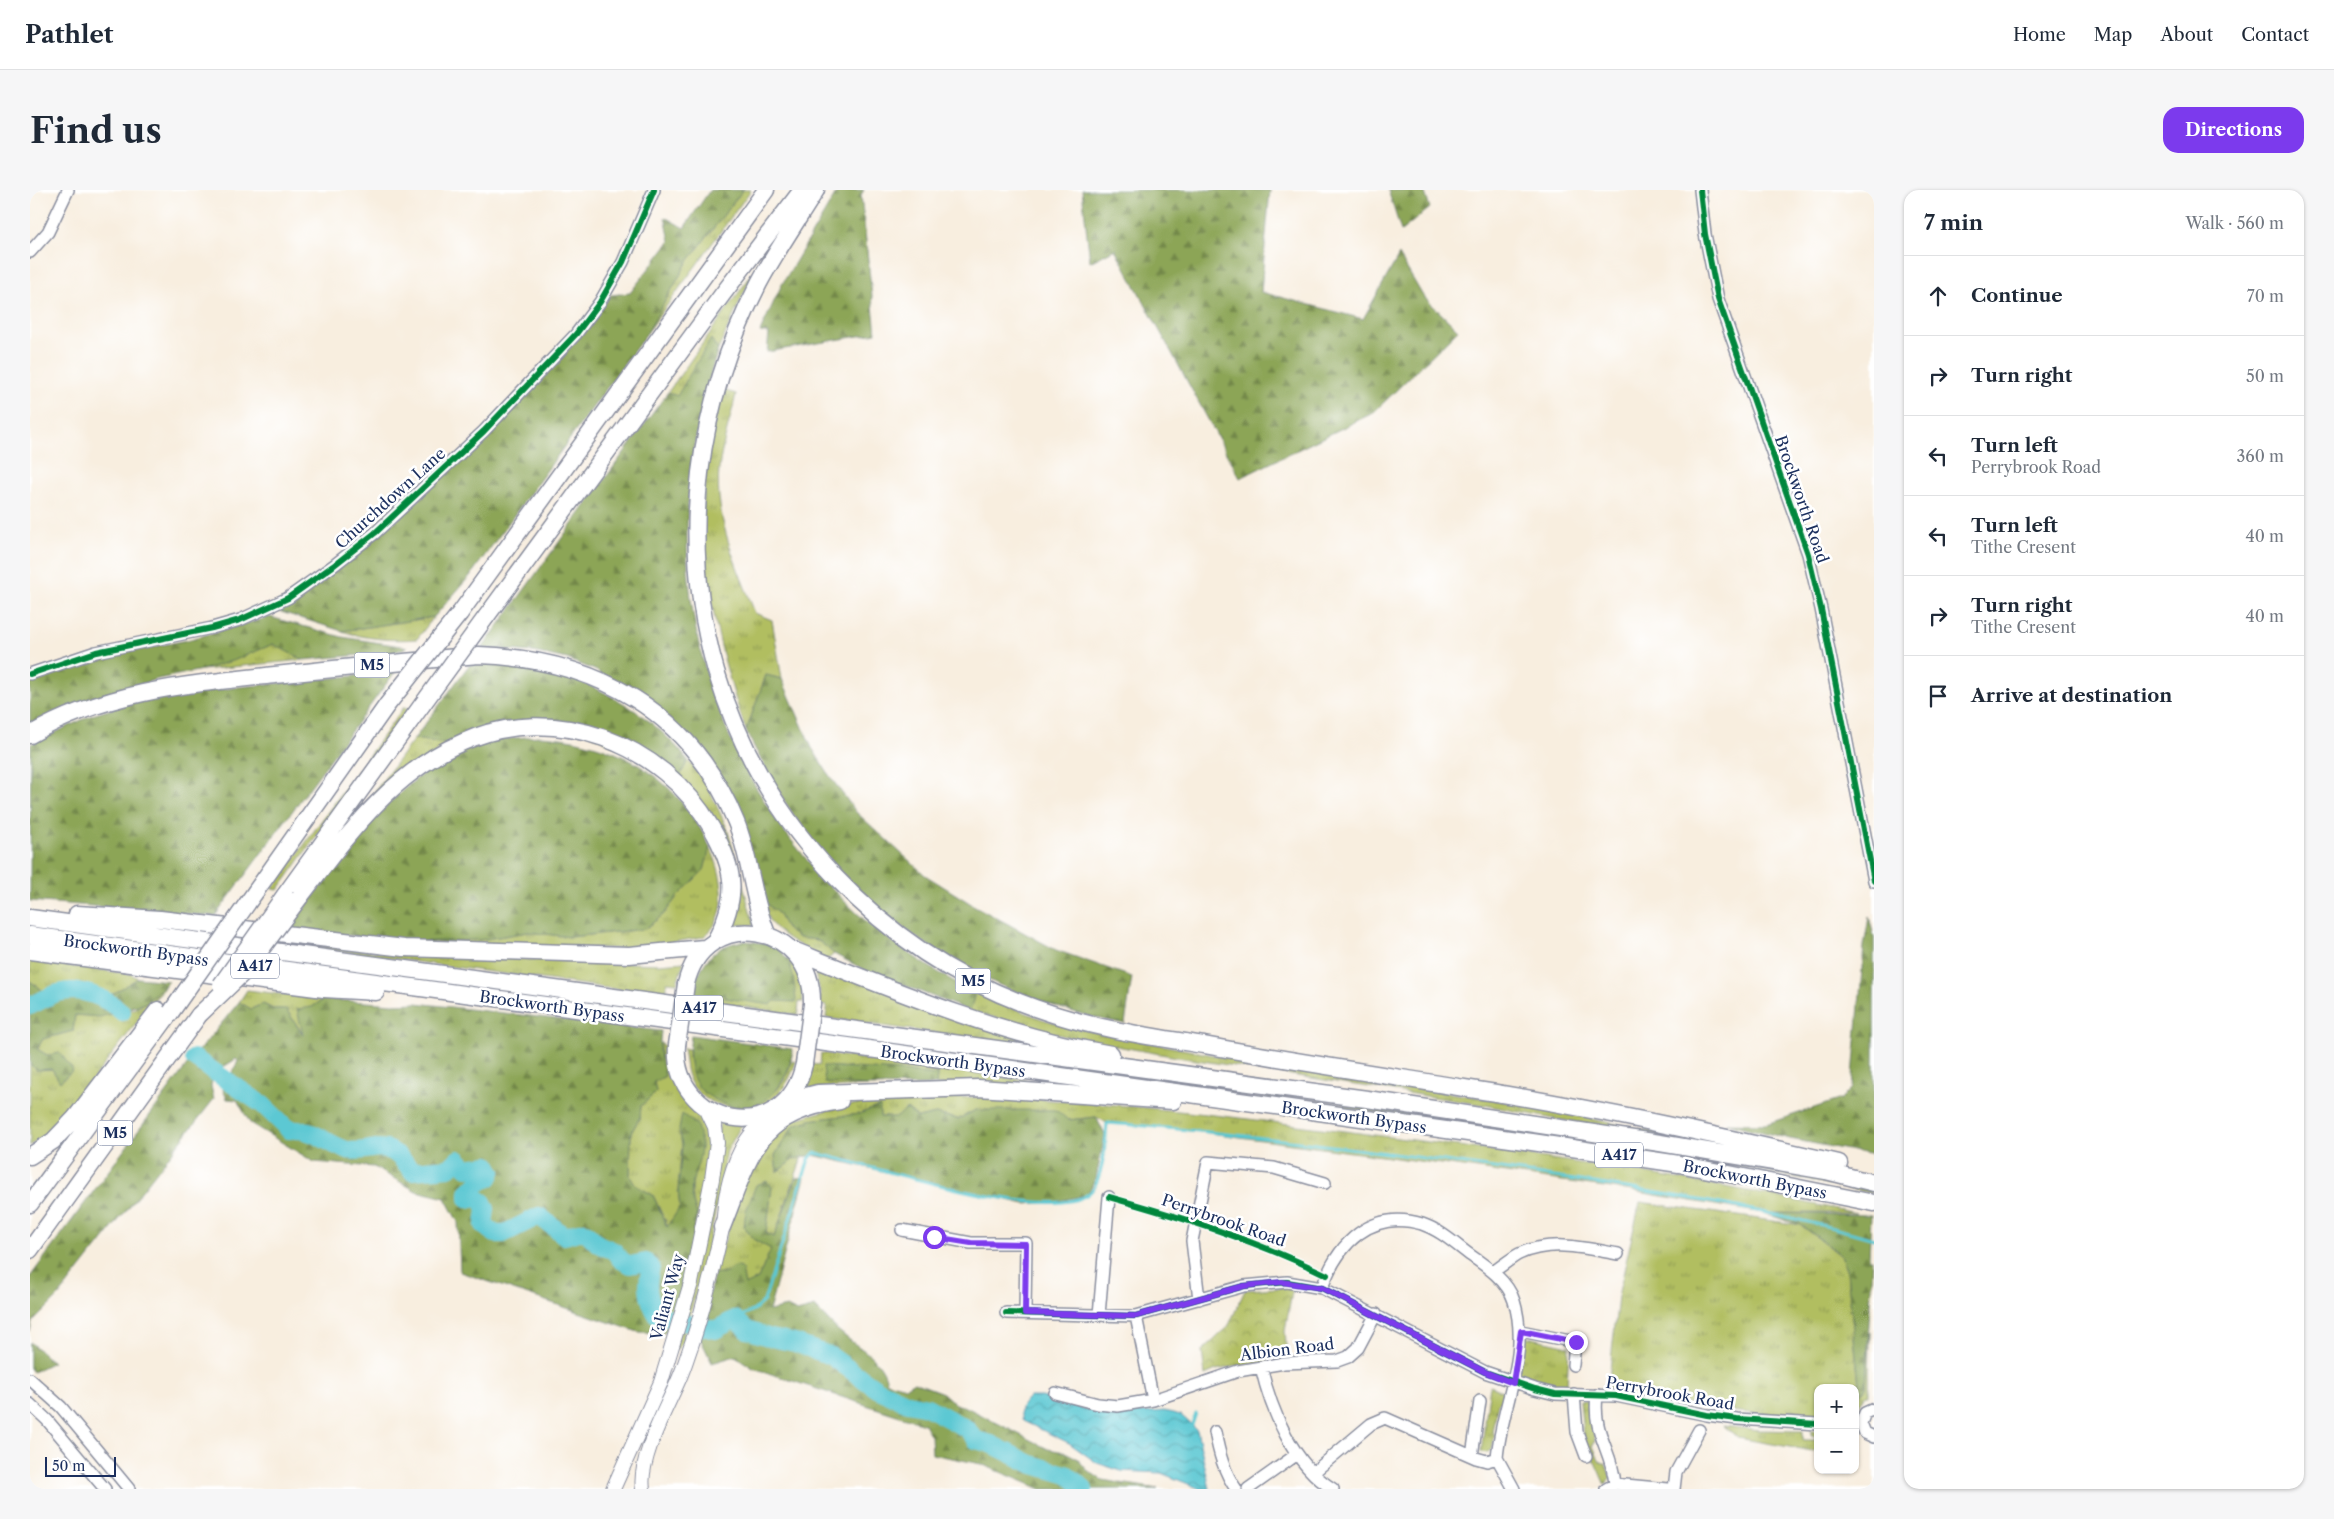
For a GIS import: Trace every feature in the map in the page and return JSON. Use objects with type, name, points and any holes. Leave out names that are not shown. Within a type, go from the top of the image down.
[{"type":"highway","name":"M5","points":[[30,1156],[53,1141],[75,1118],[212,952],[387,705],[460,613],[766,190]]},
{"type":"highway","name":"M5","points":[[293,896],[422,705],[722,295],[802,190]]},
{"type":"highway","name":"M5","points":[[816,190],[761,278],[736,332],[719,380],[708,420],[699,468],[696,509],[697,565],[702,606],[714,664],[726,702],[753,763],[803,840],[833,875],[867,908],[920,950],[977,984],[1032,1007],[1078,1021],[1305,1063],[1547,1101],[1874,1171]]},
{"type":"highway","name":"M5","points":[[30,735],[90,707],[127,696],[182,685],[479,655],[514,656],[577,670],[631,696],[658,715],[679,735],[708,770],[723,794],[737,824],[747,854],[760,915],[768,936]]},
{"type":"highway","name":"M5","points":[[30,1250],[199,1015],[293,896],[367,813],[420,766],[450,748],[477,736],[524,727],[553,727],[587,732],[632,750],[670,775],[698,807],[718,840],[731,879],[732,898],[728,914],[709,944]]},
{"type":"highway","points":[[30,911],[160,920],[413,948],[630,955],[709,944],[742,934],[768,936],[793,950],[945,1011],[1030,1036],[1085,1049],[1367,1099]]},
{"type":"highway","name":"Brockworth Bypass","points":[[30,918],[1367,1099],[1660,1142],[1826,1171],[1874,1182]]},
{"type":"highway","name":"Brockworth Bypass","points":[[30,935],[1251,1102],[1679,1164],[1874,1203]]},
{"type":"highway","points":[[709,944],[691,968],[686,984],[677,1045],[678,1064],[683,1079],[691,1092],[705,1106],[732,1118],[754,1118],[770,1114],[786,1101],[796,1088],[804,1064],[812,1004],[811,985],[793,950]]},
{"type":"highway","points":[[30,951],[324,989],[480,997]]},
{"type":"highway","name":"M5","points":[[30,1204],[164,1011]]},
{"type":"highway","points":[[786,1101],[818,1093],[978,1088],[1017,1089],[1362,1119]]},
{"type":"highway","points":[[722,1227],[744,1168],[755,1148],[770,1131],[786,1118],[804,1108],[899,1091]]},
{"type":"main road","name":"Valiant Way","points":[[613,1489],[661,1382],[685,1302],[700,1241],[716,1154],[715,1127],[705,1106]]},
{"type":"main road","points":[[643,1489],[643,1468],[648,1452],[680,1378],[702,1311],[722,1227],[727,1192],[736,1160],[744,1142],[754,1128],[770,1114]]},
{"type":"street","points":[[30,252],[48,232],[68,190]]},
{"type":"street","name":"Churchdown Lane","points":[[30,674],[96,652],[212,628],[240,620],[288,598],[333,566],[375,532],[484,431],[576,334],[600,302],[623,262],[654,190]]},
{"type":"street","name":"Brockworth Road","points":[[1700,190],[1705,234],[1718,299],[1808,554],[1822,609],[1874,882]]},
{"type":"street","points":[[1199,1299],[1192,1241],[1208,1162],[1274,1168],[1326,1183]]},
{"type":"street","points":[[1099,1315],[1109,1197]]},
{"type":"street","points":[[1322,1288],[1327,1275],[1344,1246],[1362,1230],[1380,1223],[1402,1221],[1423,1225],[1442,1234],[1494,1271],[1514,1299],[1521,1331],[1513,1383],[1497,1458],[1514,1489]]},
{"type":"street","points":[[902,1230],[971,1243],[1026,1244],[1025,1313]]},
{"type":"street","points":[[1494,1271],[1518,1254],[1535,1248],[1565,1245],[1618,1254]]},
{"type":"street","name":"Perrybrook Road","points":[[1006,1313],[1136,1316],[1244,1286],[1282,1282],[1322,1288],[1376,1314],[1485,1372],[1513,1383],[1555,1394],[1597,1395],[1642,1401],[1706,1415],[1814,1424]]},
{"type":"street","name":"Albion Road","points":[[1055,1393],[1098,1404],[1118,1406],[1153,1400],[1238,1371],[1284,1362],[1337,1360],[1348,1357],[1358,1348],[1376,1314]]},
{"type":"street","points":[[1136,1316],[1153,1400]]},
{"type":"street","points":[[1521,1331],[1576,1342],[1573,1365]]},
{"type":"street","points":[[1261,1367],[1276,1413],[1296,1455],[1333,1489]]},
{"type":"street","points":[[30,1379],[61,1407],[129,1489]]},
{"type":"street","points":[[1574,1394],[1577,1432],[1586,1456]]},
{"type":"street","points":[[1597,1395],[1596,1421],[1611,1463],[1611,1486],[1668,1489]]},
{"type":"street","points":[[1472,1456],[1480,1401]]},
{"type":"street","points":[[30,1404],[47,1420],[105,1489]]},
{"type":"street","points":[[1859,1422],[1865,1413],[1874,1409]]},
{"type":"street","points":[[1314,1472],[1372,1424],[1385,1418],[1472,1456],[1487,1461],[1497,1458]]},
{"type":"street","points":[[1859,1425],[1865,1433],[1874,1437]]},
{"type":"street","points":[[1674,1489],[1676,1472],[1699,1430]]},
{"type":"street","points":[[1215,1432],[1222,1462],[1236,1489]]},
{"type":"street","points":[[1248,1489],[1296,1455]]},
{"type":"green space","points":[[710,190],[743,190],[688,261],[647,333],[470,576],[434,617],[342,631],[278,611],[398,519],[426,493],[569,349],[595,319],[610,295],[630,293],[670,241],[665,217],[684,228]]},
{"type":"green space","points":[[743,190],[751,190],[647,333],[688,261]]},
{"type":"green space","points":[[838,190],[864,190],[861,195],[876,333],[767,352],[769,333],[760,332],[781,286]]},
{"type":"green space","points":[[1082,190],[1270,190],[1261,292],[1363,319],[1399,255],[1423,296],[1458,330],[1373,413],[1240,478],[1115,249],[1090,262]]},
{"type":"green space","points":[[1388,190],[1424,190],[1430,208],[1401,231]]},
{"type":"green space","points":[[754,271],[718,350],[711,339],[677,397],[668,392]]},
{"type":"green space","points":[[711,339],[718,350],[701,413],[690,476],[687,538],[691,599],[703,659],[722,718],[749,776],[785,832],[807,860],[842,899],[868,923],[904,950],[975,993],[970,1011],[867,971],[834,954],[818,940],[799,938],[787,930],[778,913],[763,901],[707,756],[597,671],[567,659],[533,652],[482,648],[668,392],[677,396]]},
{"type":"green space","points":[[723,390],[736,394],[719,469],[718,488],[720,506],[729,543],[755,613],[772,620],[782,679],[766,675],[746,731],[717,630],[706,562],[704,492],[707,457]]},
{"type":"green space","points":[[270,617],[342,637],[407,647],[395,652],[303,660],[273,644],[235,660],[202,670],[158,679],[90,699],[30,727],[30,679],[102,657],[187,640]]},
{"type":"green space","points":[[434,617],[417,639],[379,639],[342,631]]},
{"type":"green space","points":[[273,644],[303,660],[202,670],[235,660]]},
{"type":"green space","points":[[498,662],[525,666],[578,681],[626,705],[669,739],[688,760],[679,778],[572,725],[448,744],[414,739],[469,665]]},
{"type":"green space","points":[[395,672],[215,916],[30,901],[31,744],[92,715],[142,700],[239,687]]},
{"type":"green space","points":[[766,675],[782,679],[812,748],[856,812],[925,875],[973,905],[1056,950],[1132,977],[1125,1024],[1088,1016],[1052,1005],[983,977],[919,939],[836,870],[794,816],[773,782],[746,731]]},
{"type":"green space","points":[[403,708],[409,708],[278,890],[272,889]]},
{"type":"green space","points":[[539,736],[567,739],[593,745],[618,754],[641,766],[680,800],[696,822],[710,847],[704,870],[677,897],[664,914],[645,929],[570,937],[528,932],[480,940],[409,942],[290,929],[345,854],[390,803],[414,781],[439,763],[464,750],[501,740]]},
{"type":"green space","points":[[414,739],[448,744],[366,803]]},
{"type":"green space","points":[[688,760],[708,787],[727,828],[754,925],[731,925],[736,893],[679,778]]},
{"type":"green space","points":[[710,847],[721,882],[722,895],[718,918],[703,937],[633,949],[409,942],[480,940],[528,932],[570,937],[645,929],[664,914],[677,897],[704,870]]},
{"type":"green space","points":[[763,901],[778,913],[787,930],[799,938],[818,940],[834,954],[827,960],[781,933],[769,920]]},
{"type":"green space","points":[[1869,917],[1874,937],[1874,1155],[1790,1139],[1727,1123],[1766,1124],[1841,1099],[1852,1088],[1864,946]]},
{"type":"green space","points":[[280,941],[403,955],[659,964],[684,962],[677,983],[667,982],[666,996],[278,943]]},
{"type":"green space","points":[[745,941],[772,946],[786,958],[793,977],[796,1002],[774,1001],[771,1005],[725,998],[724,995],[695,994],[696,987],[693,985],[702,967],[712,954],[726,946]]},
{"type":"green space","points":[[266,957],[664,1012],[663,1016],[264,960]]},
{"type":"green space","points":[[788,958],[801,976],[803,1002],[799,1002],[798,1015],[695,999],[695,994],[724,995]]},
{"type":"green space","points":[[30,961],[131,974],[138,978],[111,995],[79,986],[46,993],[30,981]]},
{"type":"green space","points":[[813,965],[1079,1053],[826,1018],[827,1006],[820,1005],[820,992]]},
{"type":"green space","points":[[138,978],[169,981],[145,1003],[100,1017],[75,1015],[73,1031],[43,1039],[37,1049],[47,1055],[60,1053],[73,1070],[60,1082],[52,1069],[36,1070],[30,1064],[30,981],[46,993],[64,987],[86,986],[111,995]]},
{"type":"green space","points":[[169,981],[73,1105],[52,1129],[30,1146],[30,1064],[36,1070],[52,1069],[60,1082],[47,1055],[37,1049],[43,1039],[73,1031],[75,1015],[111,1015],[137,1007],[148,1001]]},
{"type":"green space","points":[[247,990],[324,999],[312,1007],[305,1037],[286,1009],[273,1009],[263,1004],[251,1009],[239,1002]]},
{"type":"green space","points":[[975,993],[1042,1019],[1079,1029],[1229,1058],[1533,1106],[1680,1138],[1177,1057],[1072,1038],[970,1011]]},
{"type":"green space","points":[[324,999],[393,1004],[416,1003],[661,1031],[659,1051],[665,1076],[654,1082],[656,1092],[641,1106],[640,1117],[631,1133],[630,1176],[635,1185],[653,1195],[667,1227],[680,1207],[678,1191],[682,1145],[679,1130],[682,1114],[697,1125],[701,1145],[692,1187],[693,1203],[697,1214],[693,1228],[693,1243],[677,1308],[674,1308],[665,1333],[638,1332],[460,1272],[458,1222],[445,1198],[416,1191],[374,1167],[314,1162],[250,1123],[237,1100],[227,1099],[223,1090],[238,1061],[236,1059],[220,1069],[211,1067],[208,1071],[213,1076],[211,1086],[214,1099],[58,1297],[32,1323],[30,1332],[30,1277],[184,1069],[239,1002],[251,1009],[263,1004],[273,1009],[286,1009],[303,1035],[297,1009],[312,1007]]},
{"type":"green space","points":[[824,1033],[1639,1146],[1870,1190],[1870,1193],[1784,1175],[1631,1148],[823,1036]]},
{"type":"green space","points":[[691,1035],[793,1049],[785,1076],[779,1087],[770,1096],[760,1103],[748,1107],[735,1107],[710,1097],[696,1083],[690,1066]]},
{"type":"green space","points":[[660,1043],[667,1047],[668,1062],[676,1086],[684,1100],[703,1120],[711,1138],[693,1243],[693,1228],[697,1214],[692,1197],[692,1189],[701,1147],[682,1145],[678,1191],[680,1207],[668,1227],[653,1195],[635,1185],[630,1177],[631,1133],[640,1117],[641,1106],[656,1092],[654,1082],[665,1076],[660,1063]]},
{"type":"green space","points":[[683,1048],[689,1049],[689,1060],[701,1090],[724,1104],[764,1101],[784,1081],[792,1061],[796,1062],[785,1086],[768,1102],[758,1107],[734,1108],[710,1101],[694,1088],[686,1068]]},
{"type":"green space","points":[[821,1053],[1069,1086],[936,1085],[937,1075],[823,1066],[867,1086],[802,1089],[809,1075],[811,1064],[820,1065]]},
{"type":"green space","points":[[823,1066],[937,1075],[936,1085],[867,1086],[825,1083]]},
{"type":"green space","points":[[941,1097],[989,1097],[1086,1102],[1329,1129],[1647,1173],[1856,1213],[1763,1213],[1626,1190],[1471,1168],[1202,1132],[1107,1123],[1096,1117],[1068,1120],[976,1110],[958,1119],[936,1114],[918,1118],[880,1117],[879,1106],[859,1114],[810,1120],[794,1125],[775,1155],[777,1172],[794,1159],[802,1157],[774,1237],[766,1233],[772,1187],[744,1226],[753,1239],[771,1249],[758,1279],[744,1286],[726,1272],[714,1274],[744,1180],[775,1131],[795,1119],[846,1105]]},
{"type":"green space","points":[[880,1106],[880,1117],[897,1117],[907,1109],[918,1118],[936,1114],[958,1119],[976,1110],[1056,1110],[1068,1120],[1096,1117],[1105,1135],[1096,1178],[1087,1195],[1054,1202],[1025,1204],[813,1155],[794,1159],[777,1172],[775,1155],[794,1125],[809,1120],[859,1114]]},
{"type":"green space","points":[[720,1122],[742,1124],[727,1151],[706,1259],[682,1343],[675,1351]]},
{"type":"green space","points":[[805,1177],[769,1311],[787,1307],[797,1312],[815,1307],[838,1330],[876,1361],[881,1367],[887,1382],[906,1387],[914,1382],[943,1393],[955,1404],[966,1407],[1048,1449],[1065,1452],[1077,1458],[1087,1470],[1102,1480],[1158,1489],[1041,1489],[981,1464],[932,1454],[931,1436],[924,1424],[753,1368],[735,1356],[712,1363],[699,1336],[714,1274],[726,1272],[737,1266],[742,1269],[745,1285],[758,1279],[771,1249],[753,1239],[744,1226],[746,1211],[756,1185],[767,1181],[772,1187],[766,1233],[774,1237],[796,1178]]},
{"type":"green space","points":[[1640,1202],[1801,1225],[1840,1255],[1847,1271],[1859,1384],[1814,1384],[1814,1416],[1723,1410],[1608,1388],[1618,1296]]},
{"type":"green space","points":[[1763,1213],[1871,1215],[1869,1259],[1872,1259],[1866,1387],[1860,1394],[1847,1271],[1840,1254],[1801,1225]]},
{"type":"green space","points":[[1293,1287],[1285,1331],[1287,1357],[1216,1370],[1205,1375],[1202,1351],[1228,1327],[1245,1290]]},
{"type":"green space","points":[[1870,1332],[1869,1395],[1866,1395],[1859,1404],[1859,1385],[1860,1394],[1866,1387]]},
{"type":"green space","points":[[1523,1336],[1569,1346],[1567,1386],[1543,1384],[1517,1375]]},
{"type":"green space","points":[[30,1342],[53,1362],[33,1372],[30,1368]]},
{"type":"green space","points":[[1490,1386],[1503,1391],[1502,1401],[1498,1403],[1492,1431],[1495,1435],[1492,1450],[1487,1453],[1481,1452]]},
{"type":"green space","points":[[1580,1401],[1588,1401],[1595,1441],[1593,1446],[1600,1462],[1606,1464],[1611,1478],[1605,1485],[1583,1435]]},
{"type":"green space","points":[[1724,1426],[1759,1430],[1803,1431],[1803,1440],[1814,1440],[1814,1451],[1738,1438]]},
{"type":"green space","points":[[1811,1431],[1814,1431],[1814,1437],[1811,1436]]},
{"type":"water","points":[[1029,1397],[1042,1397],[1109,1415],[1164,1411],[1181,1415],[1197,1430],[1210,1489],[1201,1489],[1161,1473],[1121,1471],[1097,1463],[1069,1443],[1023,1421],[1021,1408]]},
{"type":"waterway","points":[[30,1006],[58,993],[75,991],[101,998],[122,1012]]},
{"type":"waterway","points":[[194,1058],[263,1105],[289,1130],[306,1131],[347,1150],[387,1149],[398,1156],[412,1171],[449,1168],[458,1159],[467,1168],[488,1165],[492,1172],[489,1178],[478,1183],[468,1192],[468,1199],[477,1198],[483,1202],[486,1209],[484,1225],[495,1234],[503,1234],[539,1216],[565,1236],[586,1232],[598,1244],[614,1251],[621,1260],[630,1265],[646,1262],[651,1267],[648,1291],[657,1315],[715,1330],[735,1319],[747,1330],[795,1343],[831,1356],[877,1389],[908,1403],[927,1407],[967,1429],[976,1440],[991,1444],[1031,1464],[1068,1475],[1084,1489]]},
{"type":"waterway","points":[[735,1319],[754,1310],[764,1301],[809,1159],[814,1153],[955,1189],[1035,1202],[1066,1202],[1088,1194],[1093,1189],[1103,1161],[1107,1123],[1328,1145],[1589,1182],[1753,1210],[1874,1239]]},
{"type":"waterway","points":[[1192,1425],[1196,1413]]},
{"type":"cycle path","points":[[30,674],[96,652],[212,628],[240,620],[288,598],[333,566],[375,533],[484,431],[576,334],[600,302],[623,262],[654,190]]},
{"type":"cycle path","points":[[1700,190],[1705,234],[1718,299],[1808,554],[1821,609],[1874,881]]},
{"type":"cycle path","points":[[1109,1197],[1220,1231],[1274,1251],[1327,1275]]},
{"type":"cycle path","points":[[1006,1313],[1136,1316],[1244,1286],[1287,1282],[1322,1288],[1485,1372],[1535,1389],[1555,1394],[1616,1396],[1707,1415],[1737,1419],[1814,1424]]},
{"type":"route","points":[[934,1237],[971,1243],[1026,1244],[1025,1313],[1136,1316],[1244,1286],[1282,1282],[1322,1288],[1376,1314],[1485,1372],[1513,1383],[1521,1331],[1576,1342]]}]
